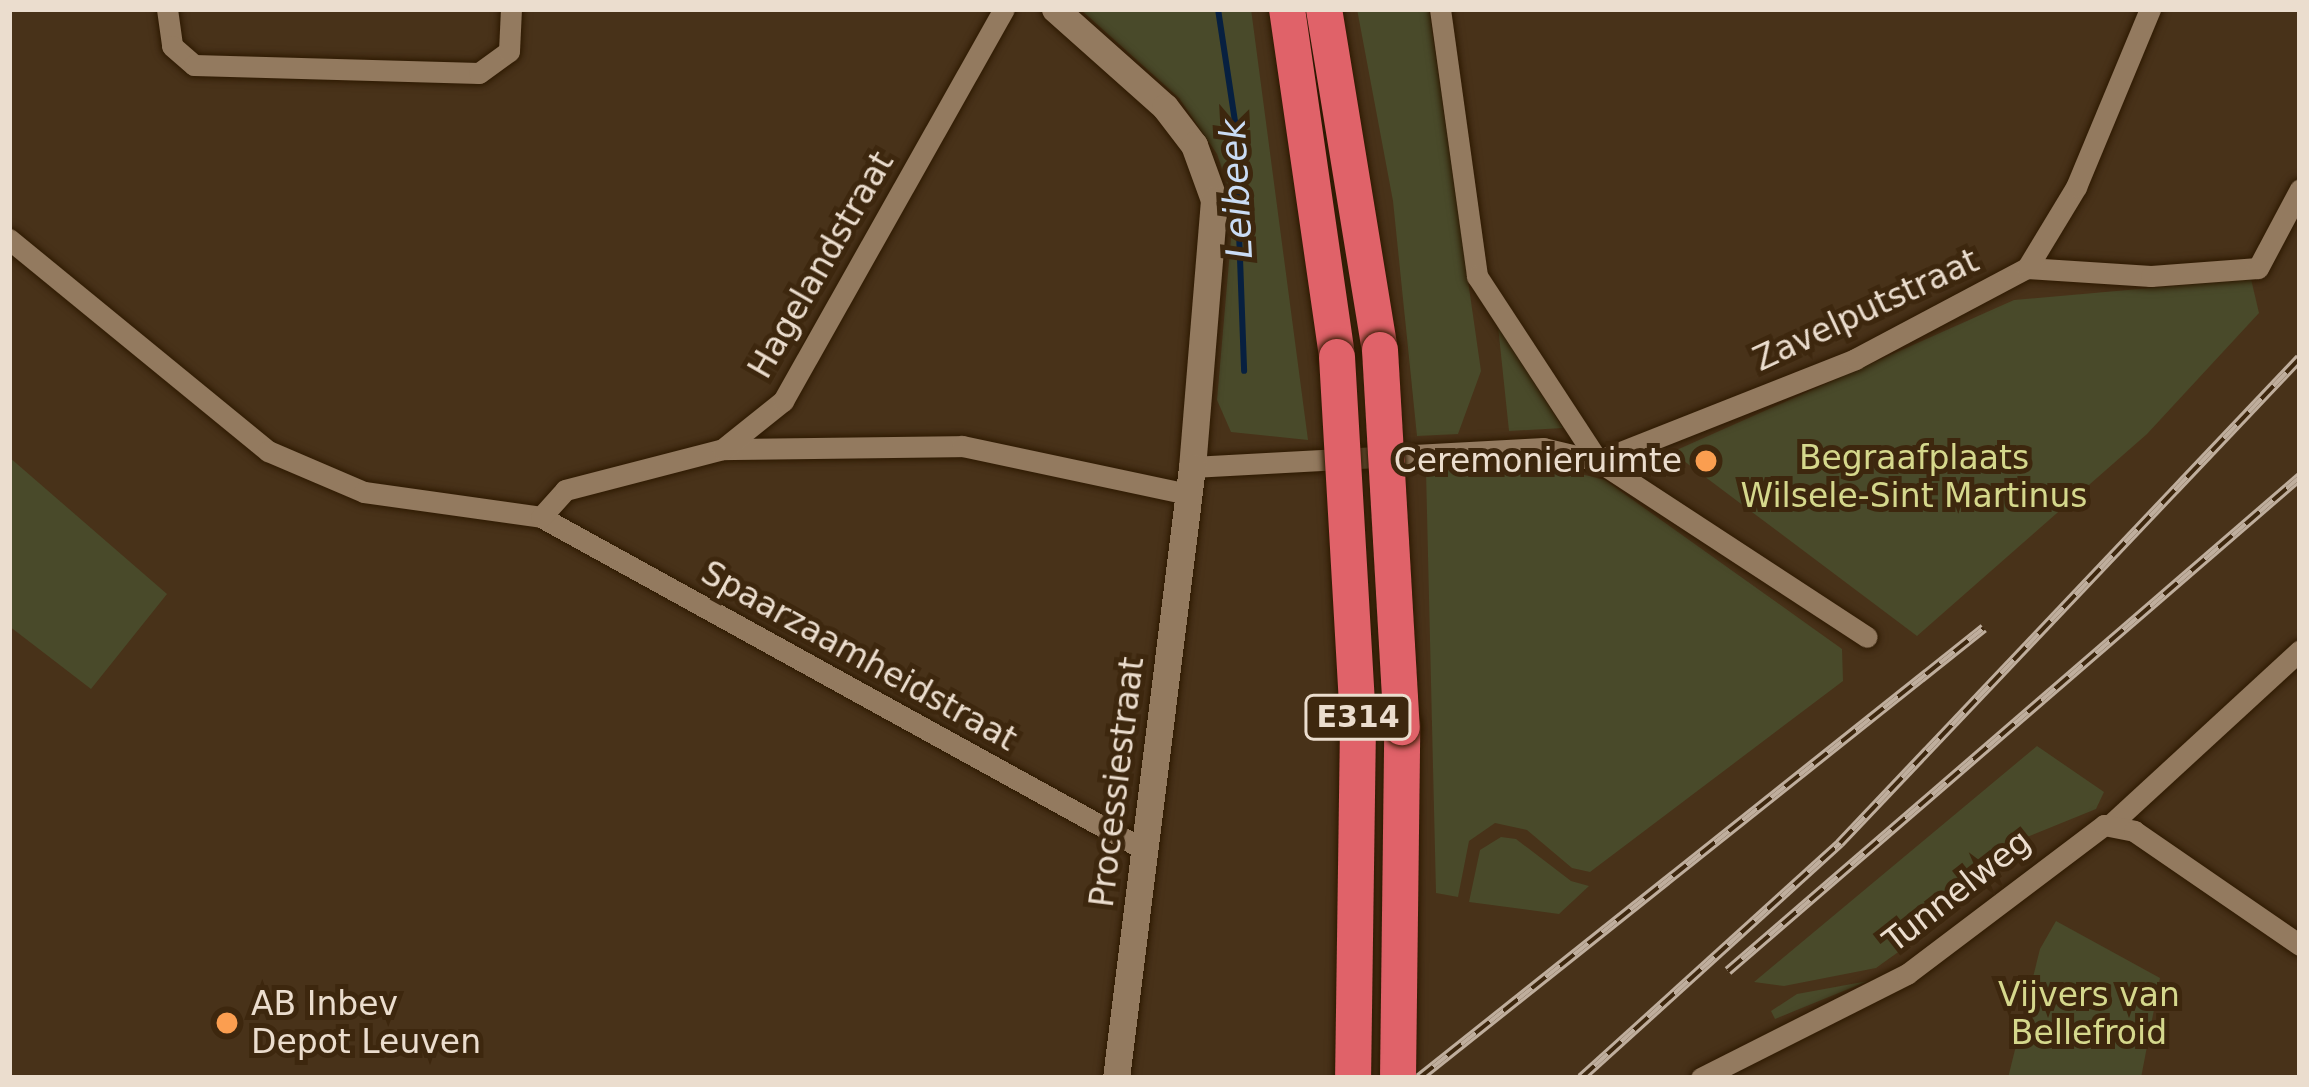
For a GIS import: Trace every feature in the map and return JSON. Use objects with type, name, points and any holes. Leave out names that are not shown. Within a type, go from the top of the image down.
[{"type":"highway","name":"E314","points":[[1287,9],[1337,357],[1358,725],[1353,1078]]},
{"type":"highway","name":"E314","points":[[1324,9],[1380,350],[1401,688],[1398,1078]]},
{"type":"street","points":[[167,9],[172,46],[201,67],[479,73],[509,51],[511,9]]},
{"type":"street","name":"Hagelandstraat","points":[[541,518],[565,490],[723,449],[784,401],[1004,9]]},
{"type":"street","name":"Processiestraat","points":[[1055,9],[1165,107],[1194,146],[1214,200],[1190,480],[1116,1078]]},
{"type":"street","points":[[1440,9],[1477,276],[1598,461]]},
{"type":"street","name":"Zavelputstraat","points":[[1598,461],[1855,359],[2026,268],[2076,187],[2150,9]]},
{"type":"street","points":[[2026,268],[2151,276],[2258,268],[2300,189]]},
{"type":"street","points":[[9,238],[244,437],[291,463],[400,500],[541,518]]},
{"type":"street","points":[[723,449],[962,446],[1190,480],[1543,448],[1598,461],[1867,637]]},
{"type":"street","name":"Spaarzaamheidstraat","points":[[541,518],[1145,850]]},
{"type":"street","name":"Tunnelweg","points":[[1701,1078],[1775,1036],[1907,974],[2077,840],[2110,825],[2300,650]]},
{"type":"street","points":[[2110,825],[2134,831],[2300,945]]},
{"type":"green space","points":[[1080,9],[1251,9],[1308,440],[1231,432],[1217,400],[1234,204],[1217,154],[1179,98]]},
{"type":"green space","points":[[1357,9],[1429,9],[1481,371],[1458,434],[1417,436],[1393,201]]},
{"type":"green space","name":"Begraafplaats Wilsele-Sint Martinus","points":[[2251,279],[2259,313],[2147,434],[1917,636],[1672,452],[2014,300]]},
{"type":"green space","points":[[1498,326],[1563,428],[1509,431]]},
{"type":"green space","points":[[9,457],[167,594],[91,689],[9,626]]},
{"type":"green space","points":[[1545,465],[1605,480],[1842,649],[1843,681],[1590,872],[1572,868],[1527,830],[1495,823],[1469,841],[1458,897],[1436,893],[1426,471]]},
{"type":"green space","points":[[2037,746],[2104,792],[2096,809],[2027,837],[1974,879],[1947,917],[1876,968],[1784,986],[1754,982]]},
{"type":"green space","points":[[1501,837],[1516,839],[1571,881],[1589,886],[1559,914],[1469,902],[1480,850]]},
{"type":"green space","name":"Vijvers van Bellefroid","points":[[2056,921],[2160,978],[2141,1078],[2008,1078],[2040,949]]},
{"type":"green space","points":[[1868,981],[1775,1019],[1771,1011],[1797,994]]},
{"type":"waterway","name":"Leibeek","points":[[1218,9],[1235,122],[1244,371]]},
{"type":"railway","points":[[1581,1078],[1840,843],[2300,358]]},
{"type":"railway","points":[[1728,971],[2300,477]]},
{"type":"railway","points":[[1419,1078],[1984,628]]},
{"type":"place","name":"Ceremonieruimte","points":[[1706,461]]},
{"type":"place","name":"AB Inbev Depot Leuven","points":[[227,1023]]}]
